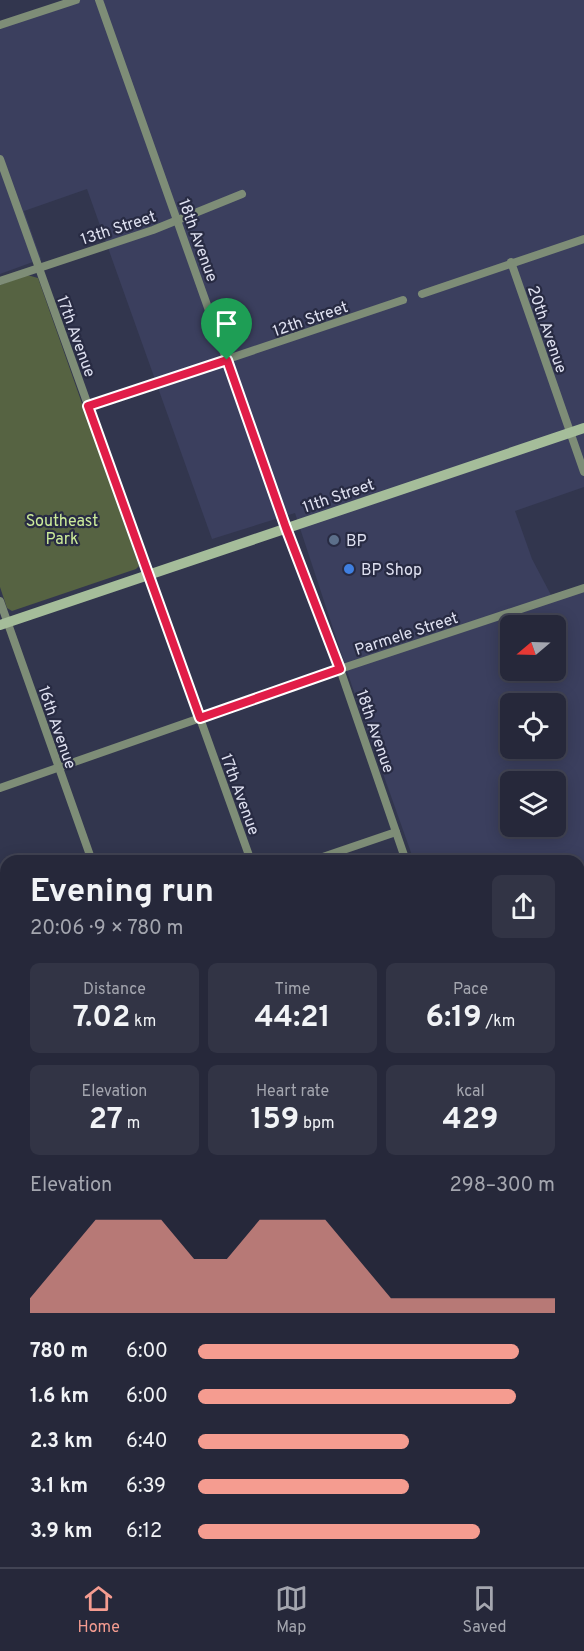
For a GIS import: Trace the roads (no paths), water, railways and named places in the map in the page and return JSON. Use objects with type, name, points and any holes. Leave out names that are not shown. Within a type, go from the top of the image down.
[{"type":"main road","name":"11th Street","points":[[4,623],[584,428]]},
{"type":"street","points":[[0,25],[76,0]]},
{"type":"street","name":"18th Avenue","points":[[99,0],[286,528],[340,669],[404,855]]},
{"type":"street","name":"17th Avenue","points":[[0,159],[249,855]]},
{"type":"street","name":"13th Street","points":[[0,281],[178,221],[242,194]]},
{"type":"street","points":[[422,294],[584,238]]},
{"type":"street","name":"20th Avenue","points":[[511,262],[584,472]]},
{"type":"street","name":"12th Street","points":[[88,406],[403,300]]},
{"type":"street","name":"Parmele Street","points":[[0,788],[340,669],[584,588]]},
{"type":"street","name":"16th Avenue","points":[[0,601],[4,623],[90,855]]},
{"type":"street","points":[[329,855],[396,832]]},
{"type":"place","name":"BP","points":[[334,540]]},
{"type":"place","name":"BP Shop","points":[[349,569]]},
{"type":"park label","name":"Southeast Park","points":[[62,529]]}]
